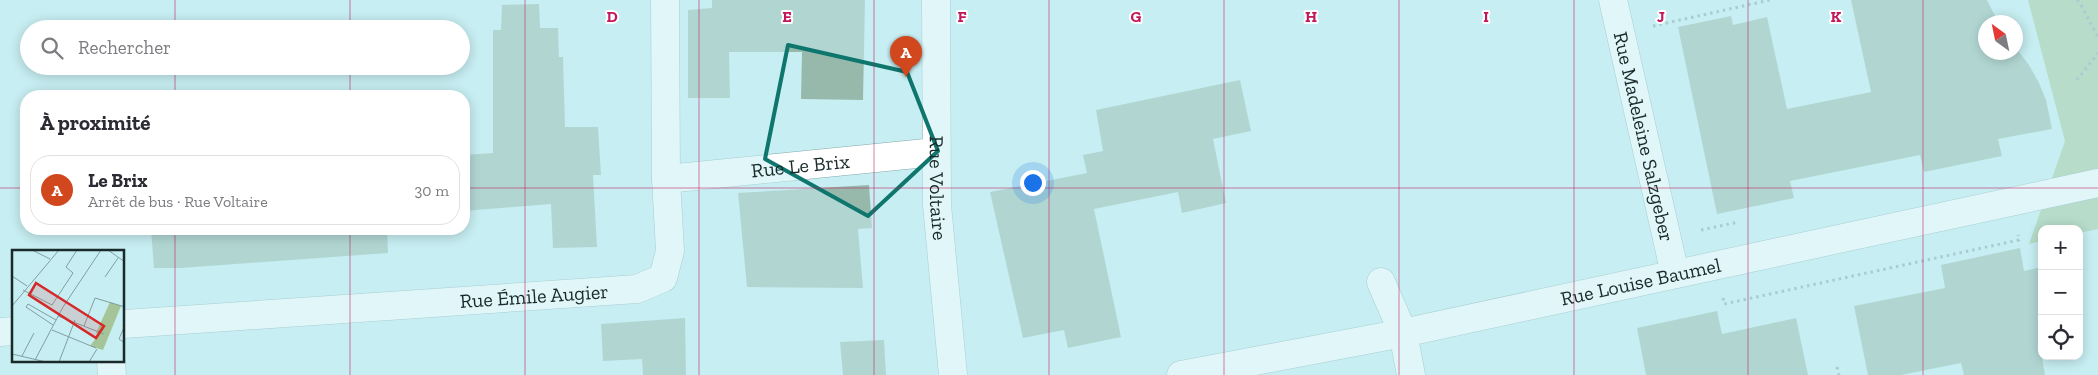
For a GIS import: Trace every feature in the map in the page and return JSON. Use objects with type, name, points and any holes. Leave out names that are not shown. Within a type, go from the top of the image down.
[{"type":"street","name":"Rue Émile Augier","points":[[125,324],[636,289],[663,278],[670,251],[666,179],[665,0]]},
{"type":"street","name":"Rue Voltaire","points":[[936,0],[937,205],[953,375]]},
{"type":"street","name":"Rue Madeleine Salzgeber","points":[[1613,0],[1675,274]]},
{"type":"street","name":"Rue Le Brix","points":[[666,179],[936,152]]},
{"type":"street","name":"Rue Louise Baumel","points":[[1181,375],[1403,333],[2098,184]]},
{"type":"street","points":[[1381,282],[1403,333],[1411,375]]},
{"type":"street","points":[[111,362],[112,375]]},
{"type":"path","points":[[1667,23],[1770,0]]},
{"type":"path","points":[[2077,0],[2098,36]]},
{"type":"path","points":[[2077,80],[2098,54]]},
{"type":"path","points":[[1837,367],[1839,375]]},
{"type":"highlighted area","points":[[788,45],[907,72],[938,151],[868,216],[765,159]]},
{"type":"green space","points":[[2028,0],[2098,0],[2098,229],[2083,232],[2083,225],[2038,225],[2038,242],[2029,244],[2065,141]]},
{"type":"building","points":[[712,0],[865,0],[863,100],[801,99],[802,52],[729,52],[730,98],[688,98],[688,10],[712,8]]},
{"type":"building","points":[[1851,0],[1987,0],[1994,15],[1978,15],[1978,60],[2023,60],[2023,57],[2039,83],[2046,100],[2052,129],[1998,139],[2002,156],[1924,172],[1920,155],[1790,181],[1794,198],[1717,214],[1678,27],[1731,16],[1733,25],[1767,17],[1787,109],[1871,92]]},
{"type":"building","points":[[539,4],[540,28],[558,28],[559,57],[563,57],[565,127],[598,127],[601,175],[593,175],[597,247],[553,248],[551,204],[470,211],[470,155],[493,153],[493,30],[501,30],[502,5]]},
{"type":"building","points":[[1240,80],[1251,131],[1213,139],[1226,203],[1182,213],[1178,192],[1094,209],[1121,337],[1068,348],[1064,330],[1023,338],[990,192],[1087,173],[1083,155],[1103,151],[1096,110]]},
{"type":"building","points":[[869,185],[872,228],[858,229],[863,288],[747,287],[738,193]]},
{"type":"building","points":[[151,235],[387,235],[388,253],[181,268],[154,268]]},
{"type":"building","points":[[2020,248],[2024,271],[2038,268],[2038,360],[2042,360],[2045,375],[1964,375],[1961,363],[1901,375],[1868,375],[1854,306],[1945,288],[1941,265]]},
{"type":"building","points":[[1717,311],[1722,334],[1796,318],[1808,375],[1646,375],[1637,328]]},
{"type":"building","points":[[685,318],[686,375],[643,375],[642,359],[603,361],[601,324]]},
{"type":"building","points":[[884,340],[886,375],[843,375],[840,342]]},
{"type":"place","name":"Le Brix","points":[[906,77]]}]
